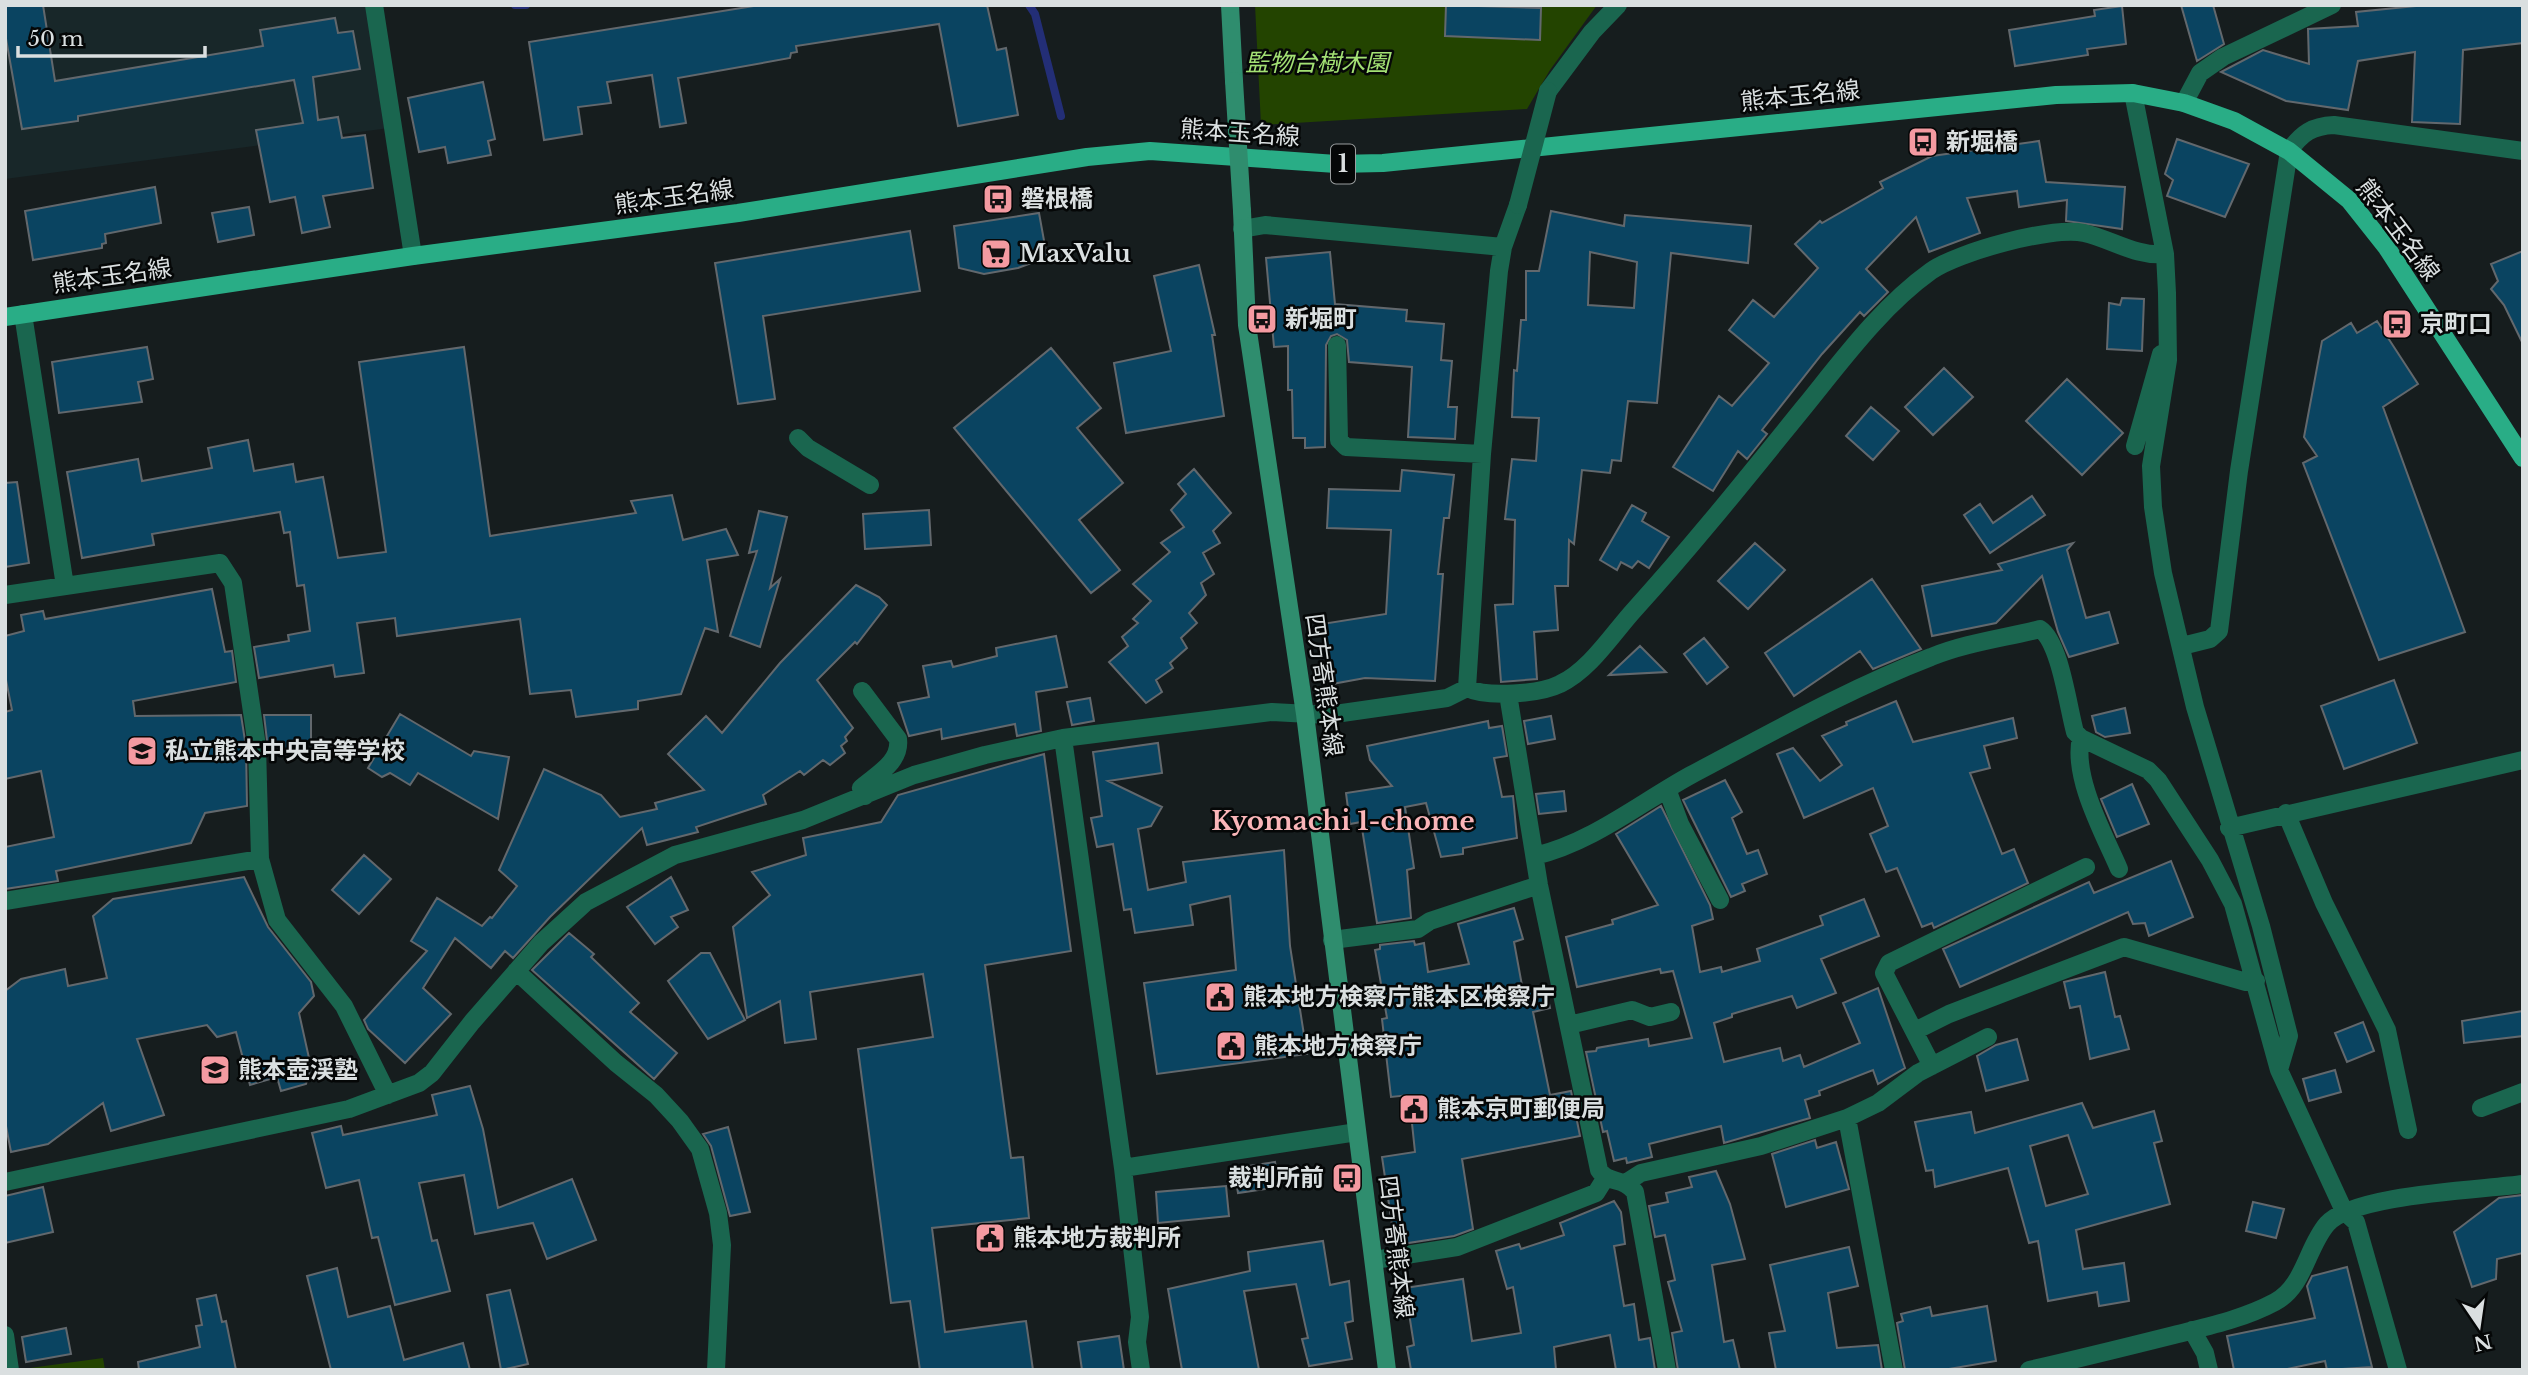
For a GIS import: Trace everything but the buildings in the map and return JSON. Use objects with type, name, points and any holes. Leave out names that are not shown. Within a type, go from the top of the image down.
[{"type":"main road","name":"四方寄熊本線","points":[[1230,5],[1247,325],[1305,714],[1387,1370]]},
{"type":"main road","name":"熊本玉名線","points":[[14,315],[413,256],[738,213],[1112,154],[1150,151],[1336,164],[1383,163],[2056,95],[2133,93],[2184,103],[2234,121],[2289,150],[2349,200],[2387,248],[2521,450]]},
{"type":"street","points":[[374,5],[413,256]]},
{"type":"street","points":[[1467,688],[1482,454],[1503,247],[1518,205],[1548,91],[1592,32],[1618,5]]},
{"type":"street","points":[[2184,103],[2200,73],[2223,57],[2332,5]]},
{"type":"street","points":[[2133,93],[2165,254],[2167,378],[2151,466],[2163,573],[2195,708],[2229,828],[2261,926],[2289,1036],[2279,1070]]},
{"type":"street","points":[[2182,646],[2210,639],[2219,631],[2239,471],[2289,150],[2300,136],[2315,126],[2334,125],[2523,151]]},
{"type":"street","points":[[1242,220],[1265,225],[1503,247]]},
{"type":"street","points":[[5,1182],[349,1109],[419,1083],[432,1073],[516,971],[586,902],[622,880],[675,855],[803,820],[914,775],[985,755],[1063,738],[1272,712],[1328,715],[1447,698],[1467,688],[1485,694],[1508,694],[1559,685],[1583,666],[1679,561],[1871,326],[1933,270],[2001,243],[2062,232],[2084,233],[2106,243],[2154,255],[2165,254]]},
{"type":"street","points":[[14,315],[65,586]]},
{"type":"street","points":[[1337,345],[1339,440],[1346,447],[1482,454]]},
{"type":"street","points":[[2135,446],[2161,355],[2167,346]]},
{"type":"street","points":[[798,438],[808,448],[870,485]]},
{"type":"street","points":[[5,595],[220,563],[233,583],[257,746],[260,859],[277,920],[344,1006],[388,1095]]},
{"type":"street","points":[[1535,856],[1556,851],[1594,834],[1667,789],[1826,705],[1933,656],[2040,629],[2047,634],[2056,655],[2074,732],[2081,738],[2148,770],[2158,780],[2210,860],[2233,904],[2279,1070],[2344,1211],[2356,1222],[2399,1370]]},
{"type":"street","points":[[862,691],[898,739],[899,746],[895,760],[861,788],[864,796]]},
{"type":"street","points":[[1508,694],[1539,885],[1600,1170],[1606,1177],[1627,1182],[1634,1192],[1667,1370]]},
{"type":"street","points":[[1063,738],[1123,1168],[1140,1317],[1137,1342],[1141,1370]]},
{"type":"street","points":[[2081,738],[2078,749],[2088,799],[2119,869]]},
{"type":"street","points":[[2229,828],[2523,760]]},
{"type":"street","points":[[1667,789],[1680,824],[1720,900]]},
{"type":"street","points":[[2286,813],[2324,903],[2387,1030],[2408,1130]]},
{"type":"street","points":[[5,901],[260,859]]},
{"type":"street","points":[[1932,1066],[1884,974],[1889,963],[2085,867]]},
{"type":"street","points":[[1332,940],[1418,929],[1430,922],[1539,885]]},
{"type":"street","points":[[1915,1031],[1949,1014],[2124,947],[2246,982],[2256,981]]},
{"type":"street","points":[[516,971],[656,1095],[680,1121],[700,1149],[718,1213],[722,1245],[716,1370]]},
{"type":"street","points":[[1569,1026],[1632,1010],[1650,1017],[1671,1012]]},
{"type":"street","points":[[1627,1182],[1641,1173],[1761,1146],[1847,1118],[1878,1103],[1932,1066],[1988,1037]]},
{"type":"street","points":[[2481,1108],[2523,1093]]},
{"type":"street","points":[[1847,1118],[1894,1370]]},
{"type":"street","points":[[1123,1168],[1357,1132]]},
{"type":"street","points":[[1374,1260],[1457,1247],[1596,1193],[1606,1177]]},
{"type":"street","points":[[2029,1370],[2101,1362],[2192,1330],[2238,1319],[2278,1301],[2293,1288],[2317,1237],[2329,1221],[2344,1211],[2403,1198],[2523,1184]]},
{"type":"street","points":[[2192,1330],[2205,1353],[2209,1370]]},
{"type":"street","points":[[5,1335],[10,1370]]},
{"type":"shaded area","points":[[5,5],[368,5],[389,128],[5,179]]},
{"type":"green space","name":"監物台樹木園","points":[[1255,5],[1597,5],[1550,70],[1527,109],[1261,125]]},
{"type":"green space","points":[[103,1358],[105,1370],[30,1370],[30,1368]]},
{"type":"waterway","points":[[515,5],[526,5]]},
{"type":"waterway","points":[[1029,5],[1035,14],[1061,116]]},
{"type":"place","name":"新堀橋","points":[[1923,142]]},
{"type":"place","name":"磐根橋","points":[[998,199]]},
{"type":"place","name":"MaxValu","points":[[996,254]]},
{"type":"place","name":"新堀町","points":[[1262,319]]},
{"type":"place","name":"京町口","points":[[2397,324]]},
{"type":"place","name":"私立熊本中央高等学校","points":[[142,751]]},
{"type":"place","name":"熊本地方検察庁熊本区検察庁","points":[[1220,997]]},
{"type":"place","name":"熊本地方検察庁","points":[[1231,1046]]},
{"type":"place","name":"熊本壺渓塾","points":[[215,1070]]},
{"type":"place","name":"熊本京町郵便局","points":[[1414,1109]]},
{"type":"place","name":"裁判所前","points":[[1347,1178]]},
{"type":"place","name":"熊本地方裁判所","points":[[990,1238]]},
{"type":"district","name":"Kyomachi 1-chome","points":[[1343,821]]}]
